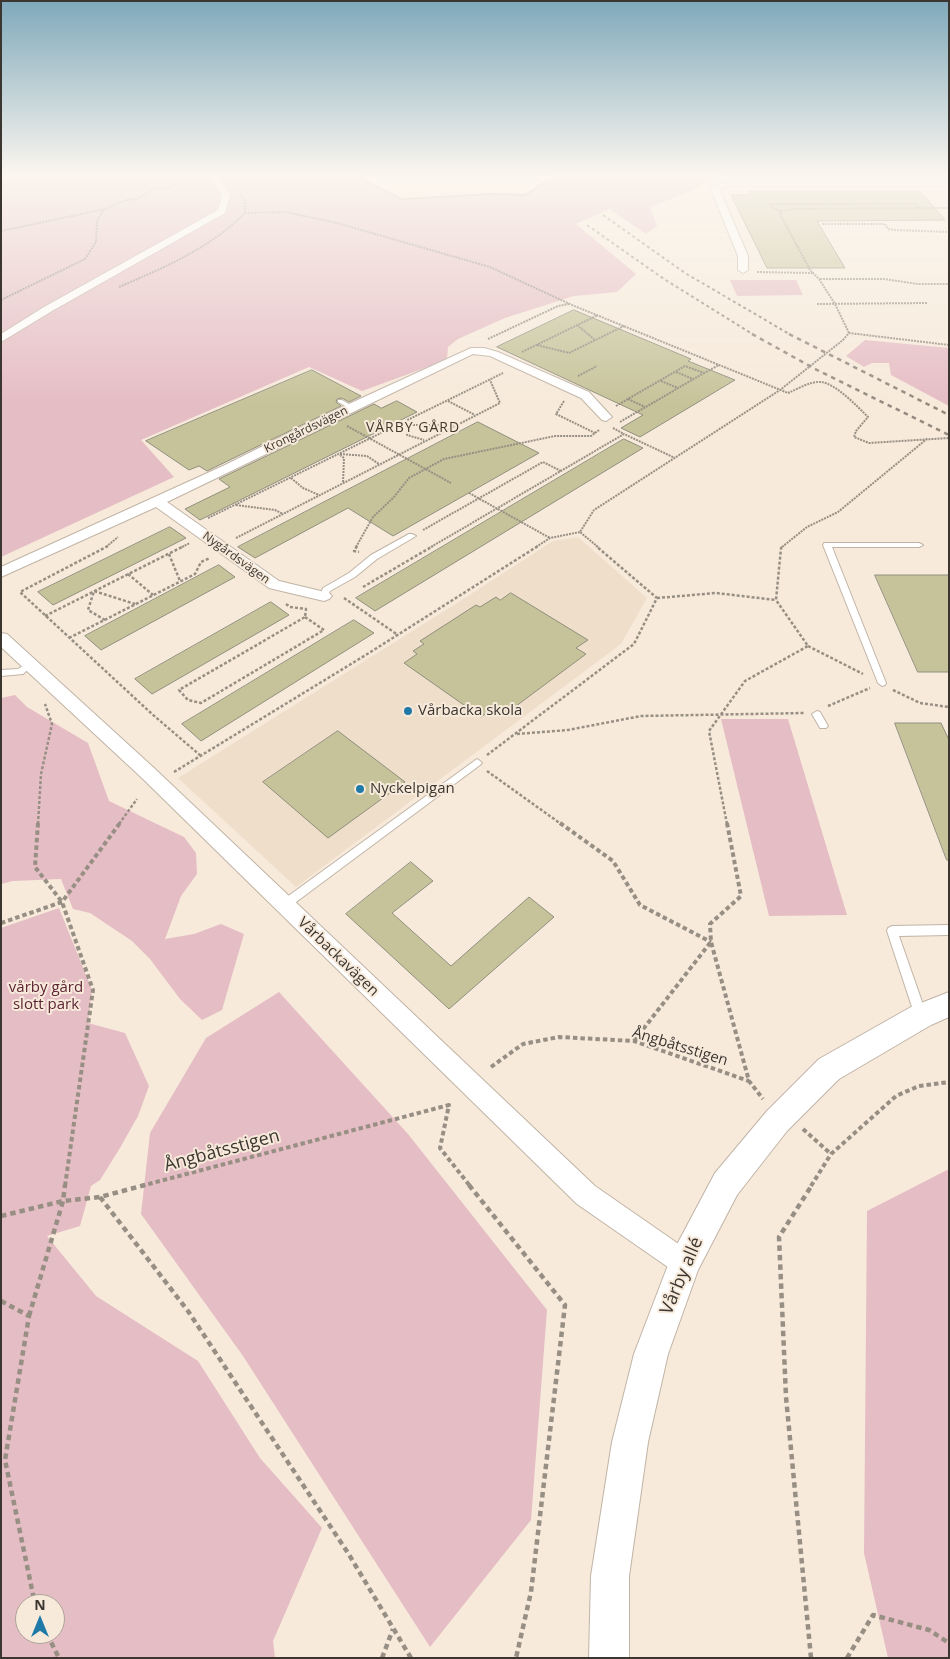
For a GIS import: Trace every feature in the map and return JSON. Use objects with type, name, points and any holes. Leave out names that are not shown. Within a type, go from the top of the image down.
[{"type":"street","points":[[1,339],[48,309],[152,250]]},
{"type":"street","points":[[741,250],[743,256],[743,270]]},
{"type":"street","name":"Krongårdsvägen","points":[[1,573],[230,468],[331,417],[346,404],[471,351],[484,350],[585,395],[606,424]]},
{"type":"street","name":"Nygårdsvägen","points":[[155,501],[167,507],[193,534],[274,585],[324,596]]},
{"type":"street","name":"Vårbackavägen","points":[[3,642],[25,668],[148,773],[586,1195],[684,1263]]},
{"type":"street","name":"Vårby allé","points":[[609,1658],[610,1576],[630,1442],[651,1354],[684,1263],[726,1184],[777,1121],[830,1069],[935,1010]]},
{"type":"lane","points":[[324,596],[326,590],[352,575],[374,557],[412,536]]},
{"type":"lane","points":[[882,683],[827,545],[919,545]]},
{"type":"lane","points":[[1,673],[25,668]]},
{"type":"lane","points":[[817,714],[823,726]]},
{"type":"lane","points":[[284,905],[477,763]]},
{"type":"lane","points":[[935,1010],[892,931],[949,930]]},
{"type":"path","points":[[1,300],[85,259],[91,250]]},
{"type":"path","points":[[114,290],[197,250]]},
{"type":"path","points":[[433,250],[490,267],[572,305],[788,393],[806,385],[823,382],[832,387],[868,417],[856,431],[854,437],[857,440],[869,443],[949,438]]},
{"type":"path","points":[[800,250],[813,273],[835,304],[849,333]]},
{"type":"path","points":[[743,270],[764,273],[813,273]]},
{"type":"path","points":[[819,279],[884,279],[918,284],[949,284]]},
{"type":"path","points":[[817,304],[927,303]]},
{"type":"path","points":[[482,342],[558,306],[572,305]]},
{"type":"path","points":[[521,352],[598,315]]},
{"type":"path","points":[[577,325],[595,340]]},
{"type":"path","points":[[537,345],[569,353],[624,326]]},
{"type":"path","points":[[849,333],[949,345]]},
{"type":"path","points":[[174,773],[398,635],[550,538],[580,532],[594,510],[780,390],[844,340],[849,333]]},
{"type":"path","points":[[354,551],[373,517],[394,497],[409,478],[444,459],[555,436],[591,436],[606,424],[646,407],[719,365]]},
{"type":"path","points":[[574,378],[597,366]]},
{"type":"path","points":[[618,411],[616,405],[685,366],[704,373]]},
{"type":"path","points":[[45,616],[168,554],[193,534],[236,505],[507,371]]},
{"type":"path","points":[[676,372],[693,379]]},
{"type":"path","points":[[236,538],[424,440],[458,426],[500,403],[494,384],[490,380]]},
{"type":"path","points":[[660,380],[678,388]]},
{"type":"path","points":[[628,398],[646,407]]},
{"type":"path","points":[[564,400],[556,414],[595,433]]},
{"type":"path","points":[[448,401],[475,415]]},
{"type":"path","points":[[331,417],[451,483]]},
{"type":"path","points":[[404,422],[410,425],[458,426]]},
{"type":"path","points":[[410,425],[407,435],[424,440]]},
{"type":"path","points":[[362,587],[624,434],[675,458]]},
{"type":"path","points":[[928,438],[838,512],[807,527],[781,548],[776,600],[808,646],[882,683],[918,704],[929,707],[949,707]]},
{"type":"path","points":[[340,454],[367,456],[380,464]]},
{"type":"path","points":[[340,454],[344,458],[344,482]]},
{"type":"path","points":[[412,536],[543,462],[561,471]]},
{"type":"path","points":[[291,478],[303,488],[319,495]]},
{"type":"path","points":[[469,493],[550,538]]},
{"type":"path","points":[[236,505],[275,510],[283,514]]},
{"type":"path","points":[[121,532],[112,544],[20,592],[152,714],[201,756]]},
{"type":"path","points":[[580,532],[657,598],[716,593],[776,600]]},
{"type":"path","points":[[168,554],[180,581]]},
{"type":"path","points":[[69,638],[195,574],[201,562],[216,556]]},
{"type":"path","points":[[128,574],[153,595]]},
{"type":"path","points":[[94,591],[136,604]]},
{"type":"path","points":[[94,591],[88,610],[106,620]]},
{"type":"path","points":[[324,596],[341,595],[398,635]]},
{"type":"path","points":[[344,598],[348,595]]},
{"type":"path","points":[[657,598],[634,644],[477,763],[613,861],[640,905],[710,942]]},
{"type":"path","points":[[283,602],[290,607],[306,609],[305,617]]},
{"type":"path","points":[[305,617],[324,630],[201,703],[190,702],[184,698],[179,690],[305,617]]},
{"type":"path","points":[[763,1099],[749,1081],[710,942],[710,924],[741,896],[708,731],[745,681],[808,646]]},
{"type":"path","points":[[25,668],[43,698],[52,724],[41,774],[35,867],[62,902],[93,990],[63,1201],[29,1316],[5,1460],[33,1594]]},
{"type":"path","points":[[515,734],[568,730],[641,716],[817,714],[829,705],[882,683]]},
{"type":"path","points":[[1,923],[62,902],[136,799]]},
{"type":"path","points":[[634,1041],[710,942]]},
{"type":"path","name":"Ångbåtsstigen","points":[[491,1067],[523,1044],[559,1036],[634,1041],[749,1081]]},
{"type":"path","points":[[811,1658],[786,1398],[779,1237],[831,1154],[896,1096],[919,1086],[949,1082]]},
{"type":"path","name":"Ångbåtsstigen","points":[[1,1216],[63,1201],[100,1197],[449,1105],[440,1148],[564,1305],[531,1592],[516,1658]]},
{"type":"path","points":[[801,1127],[831,1154]]},
{"type":"path","points":[[100,1197],[188,1311],[348,1553],[411,1658]]},
{"type":"path","points":[[1,1302],[29,1316]]},
{"type":"path","points":[[847,1658],[872,1615],[928,1630],[949,1643]]},
{"type":"path","points":[[382,1658],[394,1629]]},
{"type":"path","points":[[52,1644],[59,1658]]},
{"type":"shaded area","name":"Vårbacka skola","points":[[578,537],[647,598],[621,644],[296,887],[178,778],[553,541]]},
{"type":"green space","points":[[1,250],[608,250],[636,274],[617,292],[574,296],[505,318],[458,339],[448,347],[447,360],[362,391],[309,367],[141,440],[174,477],[1,557]]},
{"type":"green space","points":[[730,280],[796,280],[803,295],[737,296]]},
{"type":"green space","points":[[865,340],[949,348],[949,406],[891,375],[889,363],[872,363],[864,367],[846,356]]},
{"type":"green space","points":[[15,695],[27,707],[88,743],[109,801],[184,837],[196,853],[197,874],[181,896],[165,939],[194,934],[221,924],[244,934],[222,1010],[202,1020],[180,999],[150,959],[132,941],[90,913],[73,909],[61,879],[13,881],[1,884],[1,698]]},
{"type":"green space","points":[[721,719],[788,719],[847,915],[769,916]]},
{"type":"green space","name":"vårby gård slott park","points":[[59,908],[92,990],[88,1023],[125,1033],[149,1086],[138,1116],[120,1148],[100,1180],[91,1186],[80,1226],[47,1236],[96,1296],[198,1361],[260,1458],[322,1528],[273,1641],[275,1658],[1,1658],[1,928]]},
{"type":"green space","points":[[279,992],[408,1134],[547,1310],[531,1520],[430,1647],[243,1356],[141,1214],[150,1133],[206,1038]]},
{"type":"green space","points":[[949,1169],[949,1658],[888,1658],[864,1553],[867,1211]]},
{"type":"building","points":[[758,250],[835,250],[845,268],[767,268]]},
{"type":"building","points":[[574,310],[691,359],[688,361],[735,380],[640,437],[621,428],[643,415],[497,347]]},
{"type":"building","points":[[312,370],[361,396],[349,402],[342,398],[337,399],[336,402],[341,406],[207,471],[199,466],[189,470],[146,441]]},
{"type":"building","points":[[397,401],[417,412],[200,520],[185,509],[230,487],[219,479],[374,404],[381,408]]},
{"type":"building","points":[[478,422],[539,453],[393,536],[348,508],[255,558],[238,547]]},
{"type":"building","points":[[624,439],[643,448],[375,611],[356,598]]},
{"type":"building","points":[[170,527],[186,538],[53,605],[38,592]]},
{"type":"building","points":[[219,565],[235,577],[101,650],[85,636]]},
{"type":"building","points":[[875,575],[949,575],[949,672],[918,672]]},
{"type":"building","name":"Vårbacka skola","points":[[511,593],[588,640],[576,648],[586,654],[504,715],[494,708],[481,717],[404,663],[417,654],[413,651],[424,644],[420,641],[476,605],[480,607],[496,597],[500,600]]},
{"type":"building","points":[[271,602],[289,615],[152,694],[135,679]]},
{"type":"building","points":[[354,620],[374,633],[201,741],[182,724]]},
{"type":"building","points":[[895,723],[941,723],[949,740],[949,860],[947,860]]},
{"type":"building","name":"Nyckelpigan","points":[[338,731],[405,782],[328,838],[263,782]]},
{"type":"building","points":[[411,862],[433,881],[392,913],[451,966],[529,897],[554,917],[449,1009],[346,914]]},
{"type":"railway","points":[[623,250],[664,279],[754,335]]},
{"type":"railway","points":[[653,250],[685,273],[791,335]]},
{"type":"railway","points":[[752,334],[817,370],[949,435]]},
{"type":"railway","points":[[789,334],[949,415]]},
{"type":"place","name":"Vårbacka skola","points":[[408,711]]},
{"type":"place","name":"Nyckelpigan","points":[[360,789]]},
{"type":"district","name":"VÅRBY GÅRD","points":[[413,428]]}]
